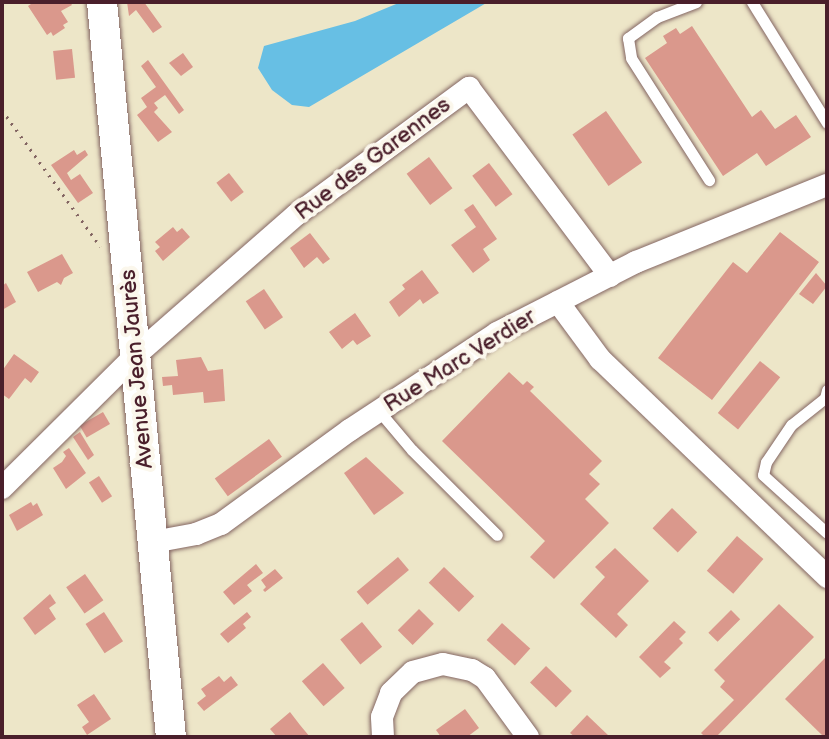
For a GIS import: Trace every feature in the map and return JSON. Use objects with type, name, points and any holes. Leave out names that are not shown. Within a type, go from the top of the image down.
[{"type":"main road","name":"Avenue Jean Jaurès","points":[[102,2],[171,737]]},
{"type":"street","name":"Rue des Garennes","points":[[136,355],[296,215],[469,88],[610,276]]},
{"type":"street","name":"Rue Marc Verdier","points":[[153,542],[196,534],[221,524],[379,411],[497,333],[610,276],[827,185]]},
{"type":"street","points":[[558,302],[600,359],[827,577]]},
{"type":"street","points":[[2,488],[136,355]]},
{"type":"street","points":[[383,737],[382,717],[391,693],[413,672],[443,664],[472,670],[485,678],[528,737]]},
{"type":"lane","points":[[696,2],[657,17],[628,38],[631,58],[709,180]]},
{"type":"lane","points":[[752,2],[827,123]]},
{"type":"lane","points":[[827,390],[825,398],[791,425],[766,462],[763,475],[827,533]]},
{"type":"lane","points":[[379,411],[412,450],[497,535]]},
{"type":"path","points":[[2,2],[2,8]]},
{"type":"path","points":[[2,110],[98,246],[125,249]]},
{"type":"water","points":[[401,2],[488,2],[309,107],[292,105],[272,90],[258,68],[264,46],[355,21]]},
{"type":"building","points":[[34,2],[70,2],[72,5],[61,11],[68,22],[63,25],[65,28],[53,36],[51,32],[47,35],[28,6]]},
{"type":"building","points":[[127,2],[144,2],[162,27],[153,33],[136,10],[129,16]]},
{"type":"building","points":[[692,26],[752,117],[761,110],[775,129],[796,115],[811,137],[766,166],[757,153],[723,176],[645,58],[667,43],[663,36],[676,28],[680,34]]},
{"type":"building","points":[[72,49],[75,78],[56,80],[53,51]]},
{"type":"building","points":[[183,53],[193,67],[181,76],[169,63]]},
{"type":"building","points":[[148,60],[184,110],[179,114],[165,95],[154,103],[158,108],[154,112],[172,132],[158,142],[137,115],[147,107],[141,98],[156,87],[141,66]]},
{"type":"building","points":[[606,111],[642,163],[609,186],[572,135]]},
{"type":"building","points":[[74,150],[77,155],[85,150],[88,155],[67,173],[71,180],[80,174],[93,193],[78,203],[51,165]]},
{"type":"building","points":[[429,157],[452,188],[430,205],[407,174]]},
{"type":"building","points":[[489,163],[512,194],[496,207],[472,176]]},
{"type":"building","points":[[229,173],[244,192],[231,202],[216,183]]},
{"type":"building","points":[[473,204],[497,239],[483,249],[490,260],[473,273],[451,245],[476,227],[464,210]]},
{"type":"building","points":[[173,227],[177,232],[182,228],[190,237],[163,261],[155,251],[160,247],[155,242]]},
{"type":"building","points":[[780,232],[819,262],[712,400],[658,358],[733,262],[747,273]]},
{"type":"building","points":[[310,233],[330,259],[323,264],[317,257],[304,268],[290,248]]},
{"type":"building","points":[[62,254],[73,273],[64,278],[61,285],[57,282],[38,292],[27,272]]},
{"type":"building","points":[[422,270],[439,293],[423,304],[420,299],[399,317],[389,302],[405,289],[402,285]]},
{"type":"building","points":[[816,273],[827,286],[813,304],[799,294]]},
{"type":"building","points":[[6,283],[16,302],[2,310],[2,286]]},
{"type":"building","points":[[264,289],[283,317],[265,329],[246,301]]},
{"type":"building","points":[[355,313],[371,336],[357,345],[353,340],[342,349],[329,332]]},
{"type":"building","points":[[14,354],[39,372],[31,383],[25,378],[9,399],[2,394],[2,371]]},
{"type":"building","points":[[201,357],[208,371],[223,369],[225,401],[204,403],[203,392],[173,395],[172,385],[163,386],[162,377],[178,376],[176,360]]},
{"type":"building","points":[[760,361],[780,377],[738,429],[718,413]]},
{"type":"building","points":[[509,372],[523,385],[527,381],[534,387],[530,391],[602,461],[589,474],[600,484],[585,499],[609,523],[554,579],[530,557],[545,541],[442,441]]},
{"type":"building","points":[[103,412],[110,424],[87,438],[80,426]]},
{"type":"building","points":[[80,432],[94,455],[88,460],[73,437]]},
{"type":"building","points":[[269,439],[282,457],[228,496],[215,478]]},
{"type":"building","points":[[69,448],[86,473],[66,489],[53,468],[62,462],[66,456],[63,452]]},
{"type":"building","points":[[366,457],[404,493],[374,515],[344,473]]},
{"type":"building","points":[[99,476],[112,496],[102,503],[89,483]]},
{"type":"building","points":[[31,502],[33,506],[37,503],[43,515],[17,531],[9,515]]},
{"type":"building","points":[[672,508],[697,532],[678,552],[653,528]]},
{"type":"building","points":[[737,536],[763,559],[733,594],[707,571]]},
{"type":"building","points":[[615,548],[649,581],[617,614],[628,625],[616,638],[580,604],[605,577],[595,567]]},
{"type":"building","points":[[398,557],[409,570],[368,605],[357,592]]},
{"type":"building","points":[[256,564],[263,573],[247,585],[252,591],[234,605],[223,592]]},
{"type":"building","points":[[444,567],[474,596],[459,612],[429,583]]},
{"type":"building","points":[[275,569],[283,578],[265,592],[266,587],[261,580]]},
{"type":"building","points":[[85,574],[103,600],[85,613],[66,587]]},
{"type":"building","points":[[50,594],[56,603],[49,608],[56,619],[35,635],[23,618]]},
{"type":"building","points":[[779,604],[814,637],[716,737],[705,737],[701,733],[734,700],[720,687],[725,681],[714,670]]},
{"type":"building","points":[[419,609],[434,624],[413,645],[398,630]]},
{"type":"building","points":[[731,610],[740,619],[718,642],[708,633]]},
{"type":"building","points":[[104,612],[123,641],[105,653],[86,624]]},
{"type":"building","points":[[247,612],[251,617],[243,624],[246,628],[228,643],[220,634]]},
{"type":"building","points":[[674,621],[686,632],[679,639],[683,643],[664,662],[671,668],[660,678],[639,657]]},
{"type":"building","points":[[362,622],[382,647],[360,664],[340,640]]},
{"type":"building","points":[[502,623],[530,648],[515,666],[487,640]]},
{"type":"building","points":[[827,656],[827,737],[824,737],[785,699]]},
{"type":"building","points":[[323,663],[345,688],[324,706],[302,681]]},
{"type":"building","points":[[546,666],[572,691],[556,708],[530,683]]},
{"type":"building","points":[[219,676],[224,682],[231,676],[238,685],[204,711],[197,703],[206,696],[201,689]]},
{"type":"building","points":[[94,694],[111,719],[87,735],[82,727],[89,722],[77,705]]},
{"type":"building","points":[[465,709],[479,728],[467,737],[441,737],[436,730]]},
{"type":"building","points":[[290,712],[310,737],[277,737],[270,729]]},
{"type":"building","points":[[587,715],[610,737],[575,737],[570,733]]}]
